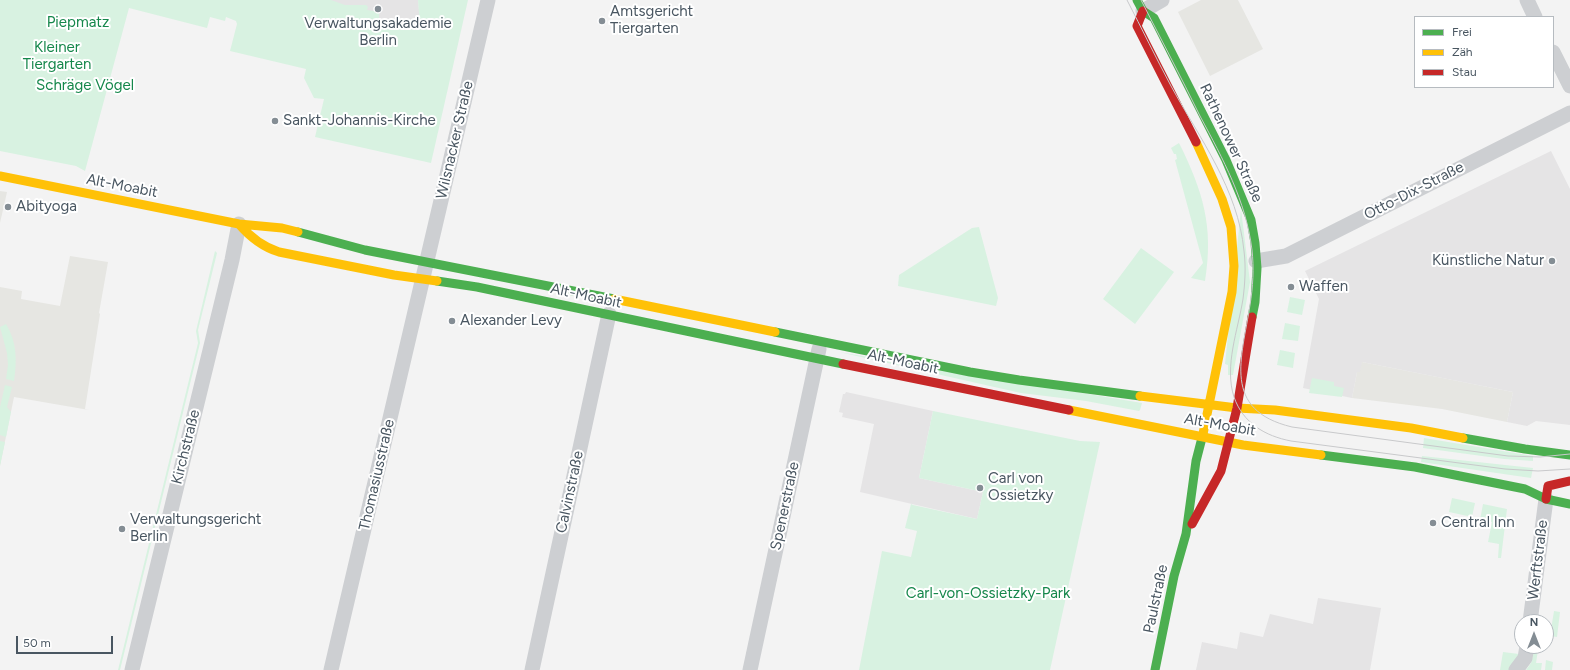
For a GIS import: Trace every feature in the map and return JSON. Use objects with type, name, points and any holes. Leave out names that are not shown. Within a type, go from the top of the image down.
[{"type":"main road","name":"Rathenower Straße","points":[[1140,5],[1154,18],[1226,160],[1251,220],[1255,242],[1256,260],[1255,302],[1237,408],[1229,442]]},
{"type":"main road","name":"Rathenower Straße","points":[[1140,5],[1137,26],[1210,172],[1222,199],[1231,227],[1234,266],[1232,292],[1209,403]]},
{"type":"main road","name":"Alt-Moabit","points":[[0,176],[239,224],[282,228],[364,250],[426,261],[991,376],[1182,401],[1209,403],[1237,408],[1275,410],[1404,427],[1530,450],[1567,453]]},
{"type":"main road","name":"Alt-Moabit","points":[[239,224],[250,237],[273,250],[394,275],[477,287],[1229,442],[1404,465],[1547,493],[1570,504]]},
{"type":"main road","name":"Paulstraße","points":[[1155,670],[1174,576],[1186,534],[1196,462],[1209,403]]},
{"type":"main road","name":"Paulstraße","points":[[1186,534],[1218,478],[1229,442]]},
{"type":"main road","points":[[1547,493],[1570,481]]},
{"type":"street","name":"Wilsnacker Straße","points":[[422,279],[488,0]]},
{"type":"street","points":[[1140,5],[1162,0]]},
{"type":"street","points":[[1527,0],[1535,16]]},
{"type":"street","points":[[1554,54],[1570,86]]},
{"type":"street","name":"Otto-Dix-Straße","points":[[1256,260],[1286,256],[1570,113]]},
{"type":"street","name":"Kirchstraße","points":[[132,670],[232,260],[239,224]]},
{"type":"street","name":"Thomasiusstraße","points":[[331,670],[422,279]]},
{"type":"street","name":"Calvinstraße","points":[[532,670],[609,314]]},
{"type":"street","name":"Spenerstraße","points":[[750,670],[820,342]]},
{"type":"street","name":"Werftstraße","points":[[1531,614],[1547,493]]},
{"type":"street","points":[[1516,670],[1525,658],[1526,654]]},
{"type":"shaded area","name":"Verwaltungsakademie Berlin","points":[[296,0],[418,0],[421,28],[388,21]]},
{"type":"shaded area","points":[[1201,0],[1238,0],[1263,49],[1210,76],[1178,12]]},
{"type":"shaded area","points":[[1551,151],[1570,189],[1570,425],[1536,421],[1527,426],[1507,422],[1513,392],[1362,362],[1360,372],[1357,372],[1352,398],[1303,388],[1319,299],[1305,271]]},
{"type":"shaded area","points":[[0,191],[7,192],[0,223]]},
{"type":"shaded area","points":[[70,256],[108,262],[85,409],[89,410],[14,397],[0,466],[0,287],[22,291],[21,299],[60,306]]},
{"type":"shaded area","points":[[1362,362],[1513,392],[1507,422],[1442,409],[1352,398],[1357,372]]},
{"type":"shaded area","points":[[846,392],[933,411],[919,478],[983,492],[977,519],[860,492],[874,424],[842,417],[843,413],[839,412],[843,394]]},
{"type":"shaded area","points":[[1318,598],[1381,608],[1370,670],[1196,670],[1202,642],[1237,649],[1240,632],[1263,637],[1270,614],[1313,624]]},
{"type":"green space","points":[[0,0],[331,0],[345,5],[366,5],[368,7],[367,10],[379,12],[379,19],[420,28],[418,0],[468,0],[431,163],[315,137],[324,99],[314,98],[304,78],[306,69],[230,51],[237,24],[236,21],[226,17],[225,21],[210,17],[207,28],[129,8],[85,171],[76,166],[0,151]]},
{"type":"green space","points":[[1179,143],[1194,177],[1204,210],[1208,243],[1205,281],[1191,278],[1203,263],[1175,160],[1177,159],[1176,154],[1174,154],[1171,148]]},
{"type":"green space","points":[[1241,209],[1250,282],[1233,375],[1228,375],[1228,365],[1225,364]]},
{"type":"green space","points":[[979,227],[998,298],[996,306],[898,286],[899,275],[972,228]]},
{"type":"green space","points":[[1141,248],[1174,272],[1135,324],[1103,299]]},
{"type":"green space","points":[[215,251],[217,253],[198,330],[200,343],[120,670],[118,670],[198,343],[196,331]]},
{"type":"green space","points":[[1290,297],[1305,300],[1302,315],[1287,312]]},
{"type":"green space","points":[[1285,323],[1300,326],[1298,341],[1282,339]]},
{"type":"green space","points":[[6,324],[10,331],[15,351],[16,366],[14,381],[6,379],[8,365],[7,353],[0,327]]},
{"type":"green space","points":[[1280,350],[1295,353],[1293,368],[1277,365]]},
{"type":"green space","points":[[839,352],[1142,403],[1139,411],[1086,401],[1021,393]]},
{"type":"green space","points":[[1312,378],[1334,382],[1334,386],[1344,388],[1342,397],[1309,393]]},
{"type":"green space","points":[[5,385],[12,387],[7,407],[11,412],[6,437],[0,435],[0,407]]},
{"type":"green space","name":"Carl-von-Ossietzky-Park","points":[[933,411],[1080,441],[1100,442],[1050,670],[859,670],[882,551],[911,557],[917,531],[905,528],[911,504],[977,519],[983,492],[919,478]]},
{"type":"green space","points":[[1424,438],[1533,456],[1533,461],[1504,459],[1423,448]]},
{"type":"green space","points":[[0,441],[5,442],[0,466]]},
{"type":"green space","points":[[1422,456],[1533,468],[1531,478],[1421,462]]},
{"type":"green space","points":[[1452,498],[1475,503],[1472,517],[1449,512]]},
{"type":"green space","points":[[1483,504],[1507,509],[1501,558],[1498,558],[1499,544],[1488,542],[1492,522],[1480,520]]},
{"type":"green space","points":[[1554,611],[1560,612],[1557,637],[1554,637]]},
{"type":"green space","points":[[1503,652],[1519,654],[1510,670],[1500,670]]},
{"type":"green space","points":[[1533,654],[1537,654],[1536,663],[1542,663],[1541,670],[1526,670],[1531,663]]},
{"type":"green space","points":[[1546,660],[1553,662],[1552,670],[1545,670]]},
{"type":"tram line","points":[[1127,0],[1171,86],[1216,165],[1234,207],[1244,251],[1245,275],[1243,299],[1233,348],[1230,373],[1234,397],[1238,406],[1249,421],[1256,427],[1272,436],[1291,441],[1505,469],[1538,471],[1570,469]]},
{"type":"tram line","points":[[1141,0],[1225,164],[1245,214],[1252,250],[1253,271],[1251,298],[1241,362],[1241,380],[1245,395],[1254,408],[1269,419],[1292,427],[1508,456],[1540,457],[1570,454]]},
{"type":"traffic: fast","points":[[1137,0],[1143,11],[1154,18],[1226,160],[1251,220],[1257,268],[1255,302],[1252,317]]},
{"type":"traffic: fast","points":[[298,232],[365,250],[614,299]]},
{"type":"traffic: fast","points":[[437,281],[477,287],[843,364]]},
{"type":"traffic: fast","points":[[775,332],[970,372],[1140,396]]},
{"type":"traffic: fast","points":[[1155,670],[1174,576],[1186,534],[1196,461],[1203,434]]},
{"type":"traffic: fast","points":[[1463,438],[1570,455]]},
{"type":"traffic: fast","points":[[1321,455],[1415,467],[1525,489],[1546,499],[1570,504]]},
{"type":"traffic: slow","points":[[1196,142],[1222,199],[1231,227],[1234,266],[1232,292],[1203,434]]},
{"type":"traffic: slow","points":[[0,176],[239,224],[282,228],[298,232]]},
{"type":"traffic: slow","points":[[239,224],[257,241],[279,252],[394,275],[437,281]]},
{"type":"traffic: slow","points":[[614,299],[775,332]]},
{"type":"traffic: slow","points":[[1140,396],[1237,408],[1275,410],[1411,428],[1463,438]]},
{"type":"traffic: slow","points":[[1069,410],[1243,445],[1321,455]]},
{"type":"traffic: jam","points":[[1143,11],[1137,26],[1196,142]]},
{"type":"traffic: jam","points":[[1192,524],[1221,471],[1237,408],[1252,317]]},
{"type":"traffic: jam","points":[[843,364],[1069,410]]},
{"type":"traffic: jam","points":[[1546,499],[1548,486],[1570,481]]},
{"type":"place","name":"Verwaltungsakademie Berlin","points":[[378,9]]},
{"type":"place","name":"Amtsgericht Tiergarten","points":[[602,21]]},
{"type":"place","name":"Sankt-Johannis-Kirche","points":[[275,121]]},
{"type":"place","name":"Abityoga","points":[[8,207]]},
{"type":"place","name":"Künstliche Natur","points":[[1552,261]]},
{"type":"place","name":"Waffen","points":[[1291,287]]},
{"type":"place","name":"Alexander Levy","points":[[452,321]]},
{"type":"place","name":"Carl von Ossietzky","points":[[980,488]]},
{"type":"place","name":"Central Inn","points":[[1433,523]]},
{"type":"place","name":"Verwaltungsgericht Berlin","points":[[122,529]]},
{"type":"park label","name":"Piepmatz","points":[[78,23]]},
{"type":"park label","name":"Kleiner Tiergarten","points":[[57,56]]},
{"type":"park label","name":"Schräge Vögel","points":[[85,86]]}]
